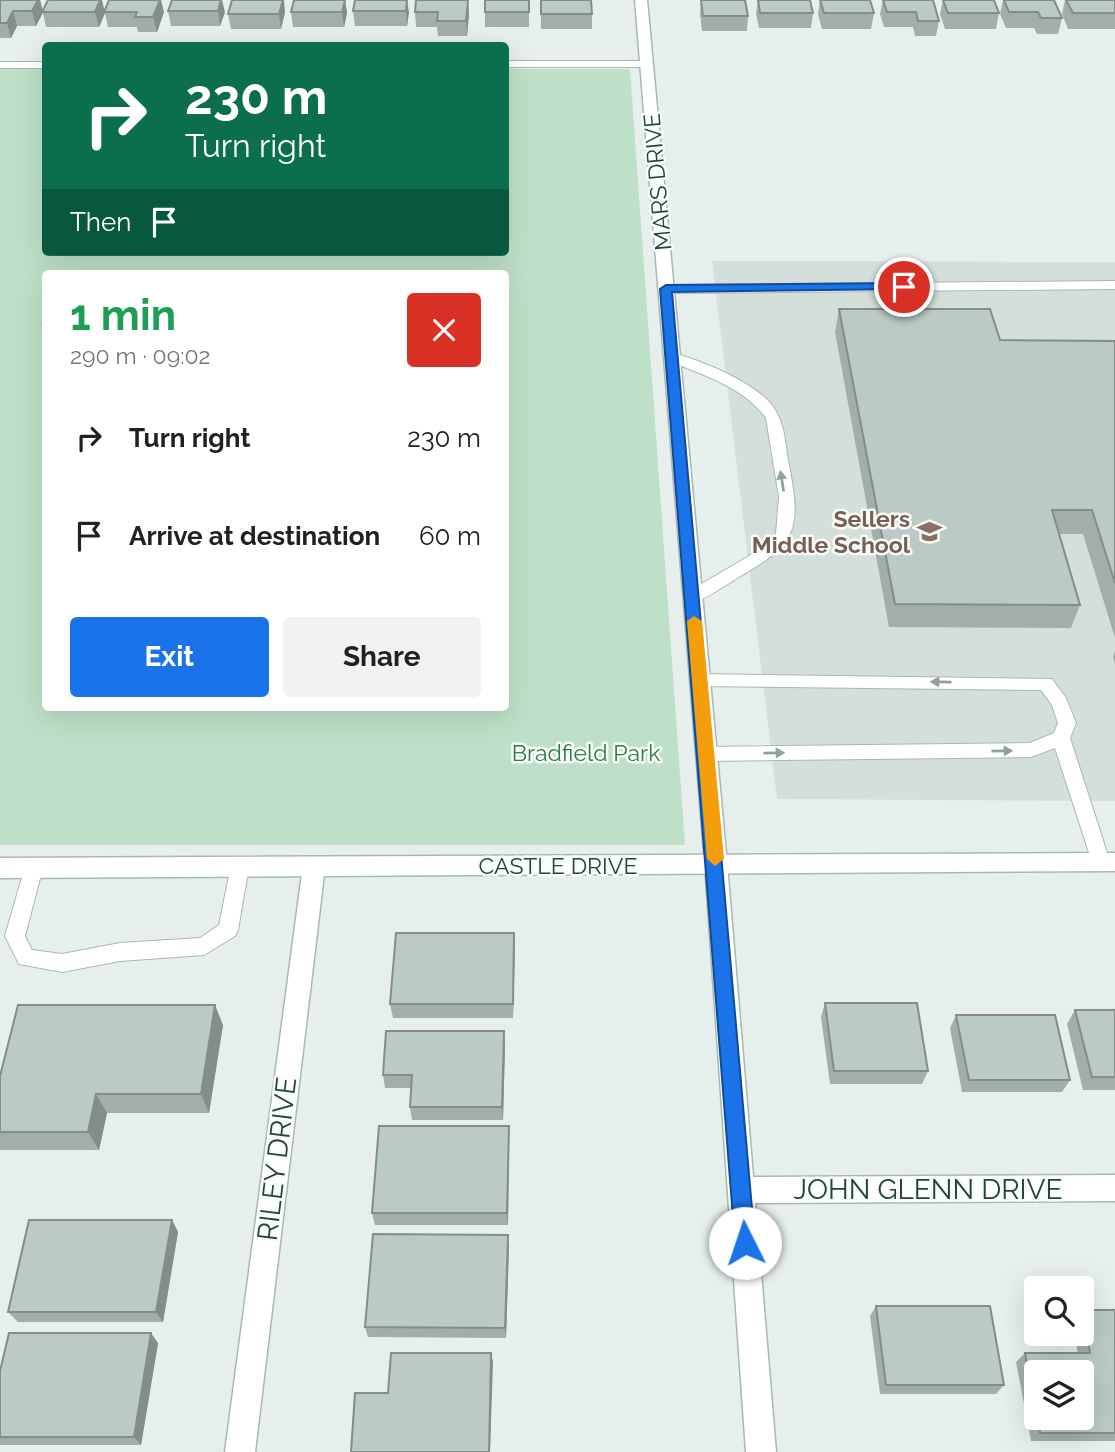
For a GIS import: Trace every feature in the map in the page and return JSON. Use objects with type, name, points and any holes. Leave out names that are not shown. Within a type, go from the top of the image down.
[{"type":"street","name":"MARS DRIVE","points":[[641,0],[716,864],[761,1452]]},
{"type":"street","name":"CASTLE DRIVE","points":[[0,867],[1108,862]]},
{"type":"street","name":"RILEY DRIVE","points":[[240,1452],[314,866]]},
{"type":"street","name":"JOHN GLENN DRIVE","points":[[741,1190],[1115,1188]]},
{"type":"lane","points":[[509,64],[647,64]]},
{"type":"lane","points":[[0,65],[42,65]]},
{"type":"lane","points":[[666,289],[1115,285]]},
{"type":"lane","points":[[672,357],[752,394],[765,405],[773,418],[788,520],[782,537],[770,549],[692,597]]},
{"type":"lane","points":[[699,680],[1046,684],[1060,703],[1067,723],[1061,738],[1108,862]]},
{"type":"lane","points":[[706,754],[1031,750],[1061,738]]},
{"type":"lane","points":[[34,867],[15,936],[26,958],[62,962],[120,952],[204,946],[228,930],[240,866]]},
{"type":"shaded area","name":"Sellers Middle School","points":[[712,261],[1115,262],[1115,801],[777,799]]},
{"type":"green space","name":"Bradfield Park","points":[[0,69],[42,69],[42,256],[509,256],[509,69],[630,69],[685,845],[0,845]]},
{"type":"building","points":[[0,0],[38,0],[32,11],[13,11],[7,23],[0,23]]},
{"type":"building","points":[[48,0],[100,0],[95,12],[42,12]]},
{"type":"building","points":[[109,0],[160,0],[153,17],[135,17],[137,12],[104,12]]},
{"type":"building","points":[[172,0],[221,0],[218,11],[168,11]]},
{"type":"building","points":[[232,0],[283,0],[279,14],[228,14]]},
{"type":"building","points":[[294,0],[345,0],[342,12],[291,12]]},
{"type":"building","points":[[355,0],[407,0],[406,11],[353,11]]},
{"type":"building","points":[[416,0],[468,0],[466,21],[437,21],[438,12],[415,12]]},
{"type":"building","points":[[485,0],[529,0],[529,12],[485,12]]},
{"type":"building","points":[[541,0],[591,0],[592,14],[541,14]]},
{"type":"building","points":[[701,0],[745,0],[748,16],[703,16]]},
{"type":"building","points":[[758,0],[810,0],[813,13],[760,13]]},
{"type":"building","points":[[820,0],[870,0],[874,13],[824,13]]},
{"type":"building","points":[[883,0],[933,0],[939,21],[918,21],[916,12],[887,12]]},
{"type":"building","points":[[943,0],[994,0],[999,13],[948,13]]},
{"type":"building","points":[[1004,0],[1054,0],[1062,18],[1041,18],[1038,12],[1009,12]]},
{"type":"building","points":[[1066,0],[1115,0],[1115,13],[1073,13]]},
{"type":"building","points":[[839,309],[990,309],[1000,340],[1115,341],[1115,583],[1092,510],[1052,510],[1080,605],[895,604]]},
{"type":"building","points":[[396,933],[514,933],[513,1004],[390,1004]]},
{"type":"building","points":[[825,1003],[917,1003],[928,1071],[834,1071]]},
{"type":"building","points":[[18,1005],[215,1005],[201,1094],[96,1094],[88,1132],[0,1132],[0,1076]]},
{"type":"building","points":[[1075,1010],[1115,1010],[1115,1077],[1092,1077]]},
{"type":"building","points":[[956,1015],[1055,1015],[1070,1080],[969,1080]]},
{"type":"building","points":[[386,1031],[504,1031],[502,1107],[410,1107],[412,1075],[383,1075]]},
{"type":"building","points":[[379,1126],[509,1126],[507,1213],[372,1213]]},
{"type":"building","points":[[29,1220],[172,1220],[156,1312],[8,1312]]},
{"type":"building","points":[[373,1234],[508,1235],[505,1328],[365,1327]]},
{"type":"building","points":[[876,1306],[990,1306],[1004,1385],[886,1385]]},
{"type":"building","points":[[1094,1310],[1115,1310],[1115,1433],[1040,1433],[1039,1430],[1094,1430],[1094,1360],[1026,1360],[1025,1353],[1090,1353],[1089,1346],[1094,1346]]},
{"type":"building","points":[[9,1333],[151,1333],[134,1437],[0,1437],[0,1371]]},
{"type":"building","points":[[391,1353],[491,1353],[489,1452],[351,1452],[355,1393],[388,1393]]},
{"type":"slow traffic","points":[[694,621],[715,859]]},
{"type":"place","name":"Sellers Middle School","points":[[930,531]]},
{"type":"route","points":[[745,1243],[716,864],[666,289],[904,287]]}]
